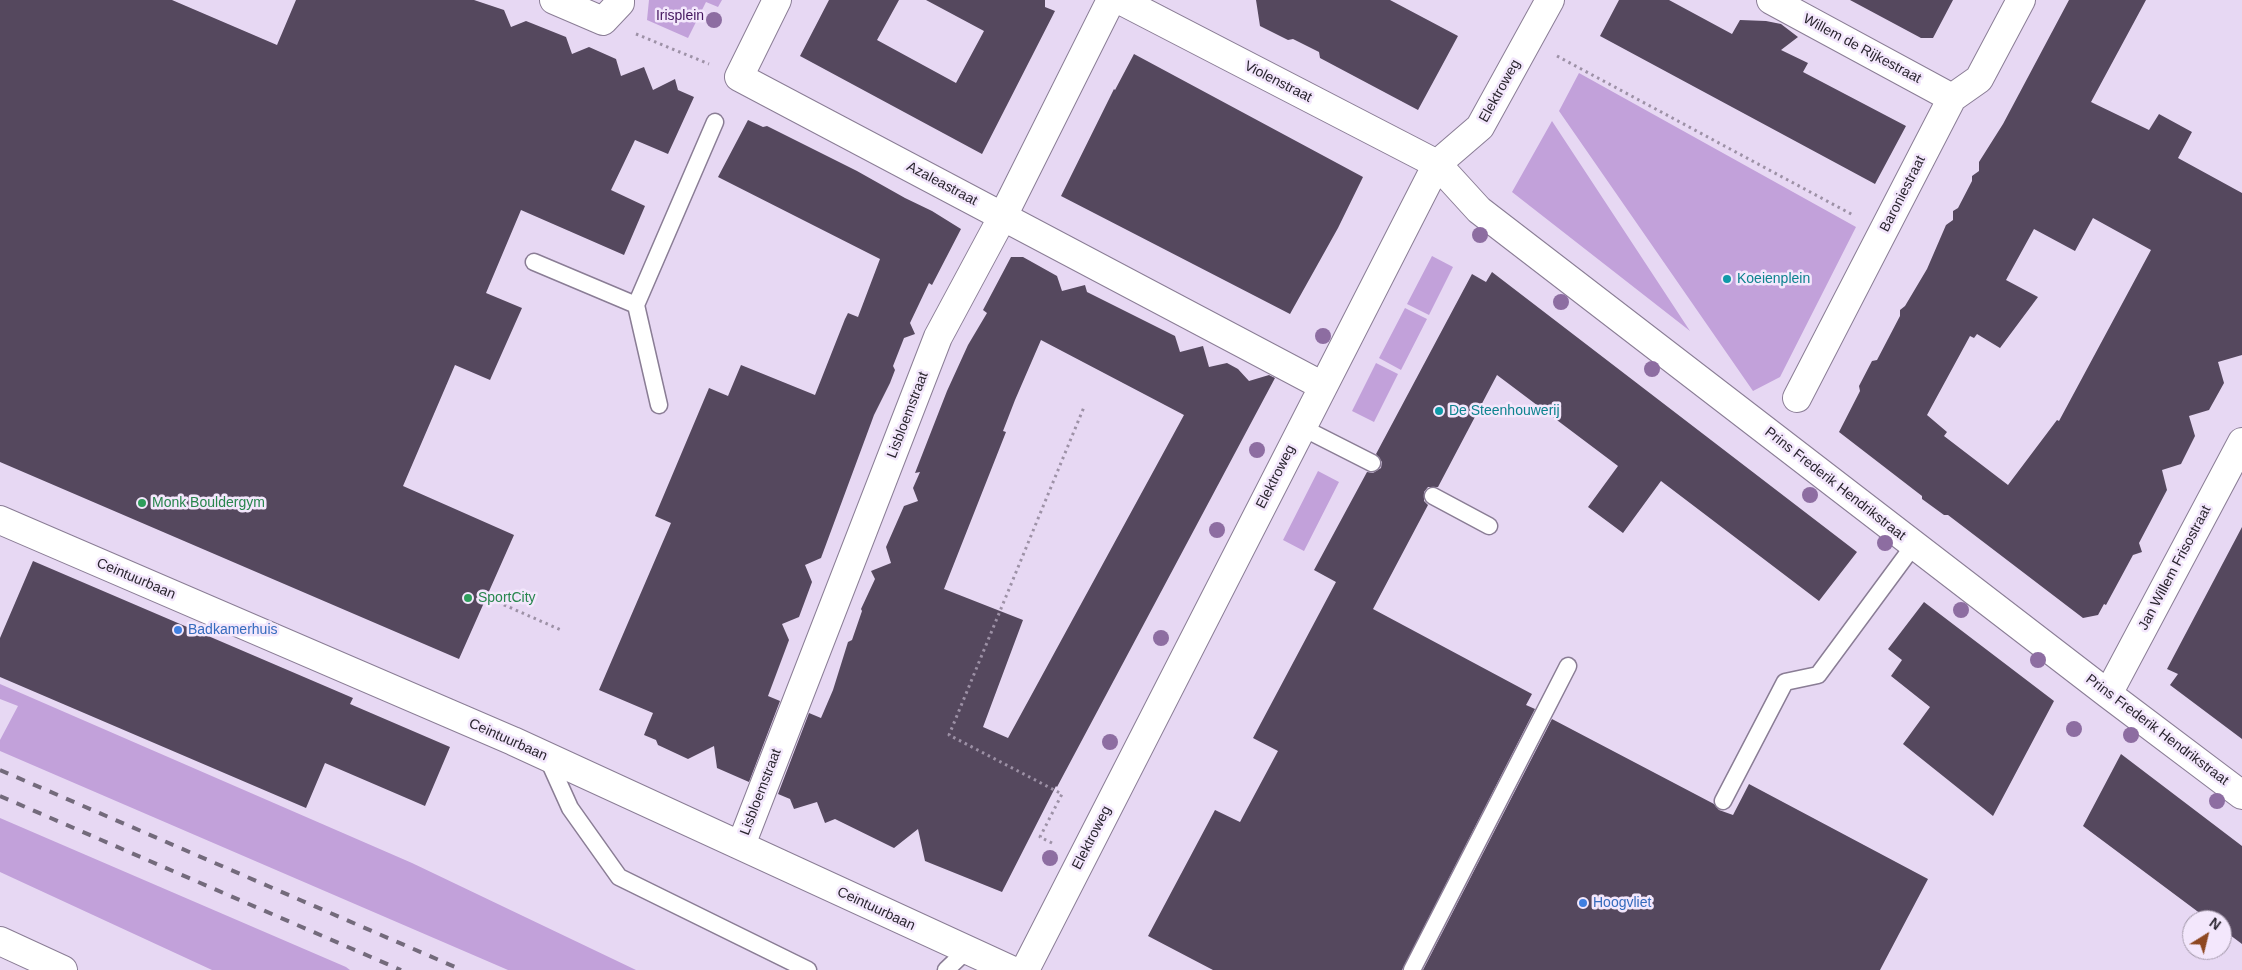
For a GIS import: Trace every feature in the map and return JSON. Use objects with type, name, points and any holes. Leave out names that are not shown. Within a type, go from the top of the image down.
[{"type":"main road","points":[[554,0],[603,21],[620,3],[620,0]]},
{"type":"main road","points":[[739,77],[777,0]]},
{"type":"main road","name":"Lisbloemstraat","points":[[741,845],[938,337],[1002,216],[1111,0]]},
{"type":"main road","name":"Violenstraat","points":[[1120,0],[1437,164]]},
{"type":"main road","name":"Elektroweg","points":[[1025,970],[1437,164],[1480,127],[1550,0]]},
{"type":"main road","name":"Willem de Rijkestraat","points":[[1771,0],[1952,98]]},
{"type":"main road","name":"Baroniestraat","points":[[1796,398],[1952,98],[1979,79],[2021,0]]},
{"type":"main road","name":"Azaleastraat","points":[[739,77],[1323,386]]},
{"type":"main road","name":"Prins Frederik Hendrikstraat","points":[[1437,164],[1479,210],[2242,795]]},
{"type":"main road","name":"Jan Willem Frisostraat","points":[[2108,694],[2242,442]]},
{"type":"main road","name":"Ceintuurbaan","points":[[0,520],[546,757],[1011,970]]},
{"type":"main road","points":[[0,941],[63,970]]},
{"type":"lane","points":[[659,405],[636,305],[716,122]]},
{"type":"lane","points":[[534,262],[636,305]]},
{"type":"lane","points":[[1302,427],[1372,463]]},
{"type":"lane","points":[[1433,496],[1489,526]]},
{"type":"lane","points":[[1723,801],[1785,682],[1818,675],[1914,545]]},
{"type":"lane","points":[[1412,970],[1568,666]]},
{"type":"lane","points":[[546,757],[570,808],[618,877],[808,970]]},
{"type":"lane","points":[[946,970],[966,951]]},
{"type":"path","points":[[603,21],[739,77]]},
{"type":"path","points":[[1528,40],[1883,231]]},
{"type":"path","points":[[1081,859],[1040,836],[1062,794],[949,735],[1084,407]]},
{"type":"path","points":[[486,597],[561,630]]},
{"type":"green space","name":"Irisplein","points":[[649,0],[722,0],[718,7],[706,2],[688,38],[647,20]]},
{"type":"green space","name":"Koeienplein","points":[[1579,73],[1856,227],[1780,377],[1753,391],[1559,111]]},
{"type":"green space","points":[[1552,121],[1690,331],[1512,192]]},
{"type":"green space","points":[[1432,256],[1453,267],[1429,315],[1407,304]]},
{"type":"green space","points":[[1405,308],[1427,319],[1401,370],[1379,358]]},
{"type":"green space","points":[[1376,363],[1398,374],[1374,422],[1352,411]]},
{"type":"green space","points":[[1318,471],[1339,482],[1304,551],[1283,540]]},
{"type":"green space","points":[[0,684],[412,863],[636,970],[508,970],[0,751],[0,740],[18,706],[0,699]]},
{"type":"green space","points":[[0,818],[350,970],[212,970],[0,872]]},
{"type":"building","points":[[0,0],[172,0],[277,45],[296,0],[474,0],[504,10],[511,27],[526,21],[566,37],[572,54],[589,47],[616,59],[621,76],[644,67],[653,90],[675,79],[678,90],[694,97],[668,154],[635,140],[611,190],[645,206],[624,255],[521,210],[486,293],[522,308],[490,380],[455,365],[403,486],[514,535],[459,659],[0,462]]},
{"type":"building","points":[[829,0],[899,0],[877,40],[956,83],[984,31],[926,0],[1045,0],[1045,7],[1055,11],[982,154],[800,56]]},
{"type":"building","points":[[1256,0],[1390,0],[1458,36],[1418,110],[1320,58],[1319,52],[1293,39],[1288,40],[1260,26]]},
{"type":"building","points":[[1619,0],[1669,0],[1732,34],[1740,20],[1766,21],[1781,24],[1798,37],[1781,50],[1808,63],[1803,72],[1906,126],[1875,184],[1600,36]]},
{"type":"building","points":[[1850,0],[1953,0],[1933,38],[1921,38]]},
{"type":"building","points":[[2069,0],[2146,0],[2091,102],[2149,130],[2159,114],[2192,132],[2178,158],[2242,193],[2242,355],[2218,362],[2224,383],[2209,410],[2189,416],[2195,436],[2181,464],[2162,470],[2167,490],[2139,543],[2142,552],[2133,555],[2106,605],[2104,604],[2098,615],[2083,618],[1948,515],[1944,515],[1922,499],[1922,496],[1839,432],[1860,391],[1859,386],[1872,361],[1877,360],[1900,316],[1900,310],[1905,306],[1927,269],[1946,225],[1953,220],[1953,211],[1958,208],[1972,181],[1972,176],[1979,171],[1979,162],[2003,124]],"holes":[[[2093,218],[2151,250],[2059,421],[2057,420],[2008,485],[1944,436],[1947,432],[1927,415],[1970,336],[1974,338],[1977,334],[2000,348],[2038,297],[2006,280],[2034,229],[2075,251]]]},
{"type":"building","points":[[1134,54],[1363,177],[1338,228],[1290,314],[1061,196],[1114,89]]},
{"type":"building","points":[[748,120],[763,127],[767,126],[857,171],[932,211],[961,229],[932,285],[929,283],[910,323],[915,334],[904,338],[893,366],[895,370],[874,415],[821,558],[805,565],[812,582],[799,617],[782,624],[789,640],[768,696],[780,701],[749,782],[717,768],[714,746],[688,759],[658,745],[656,740],[644,735],[653,713],[599,690],[671,523],[655,516],[709,388],[728,396],[741,365],[815,395],[845,319],[848,313],[858,317],[880,259],[718,177]]},
{"type":"building","points":[[1011,257],[1023,257],[1057,276],[1062,291],[1085,285],[1087,292],[1175,336],[1180,352],[1203,346],[1209,367],[1227,363],[1238,369],[1249,381],[1269,375],[1275,378],[1056,786],[1002,892],[925,861],[918,829],[894,848],[835,819],[825,823],[817,802],[794,809],[790,799],[778,794],[809,713],[821,718],[833,690],[848,642],[852,640],[862,611],[861,609],[875,579],[871,571],[891,563],[886,547],[904,506],[918,501],[913,488],[920,472],[915,473],[947,391],[968,345],[987,313],[983,310]],"holes":[[[1041,340],[1184,415],[1008,738],[983,727],[1023,620],[944,589],[1006,432],[1003,431],[1015,400]]]},
{"type":"building","points":[[1492,272],[1857,552],[1819,601],[1661,481],[1623,533],[1588,507],[1618,466],[1497,375],[1438,487],[1428,487],[1424,492],[1424,501],[1428,505],[1373,609],[1532,694],[1526,705],[1535,709],[1402,970],[1213,970],[1148,936],[1215,810],[1240,822],[1278,751],[1253,738],[1336,582],[1314,570],[1367,472],[1373,473],[1381,468],[1382,462],[1376,454],[1472,274],[1486,282]]},
{"type":"building","points":[[2242,527],[2242,739],[2170,685],[2178,674],[2167,669]]},
{"type":"building","points":[[33,561],[353,698],[350,704],[450,747],[425,806],[325,763],[306,808],[0,677],[0,638]]},
{"type":"building","points":[[1924,602],[2054,701],[1993,816],[1903,744],[1930,707],[1891,676],[1902,660],[1888,649]]},
{"type":"building","points":[[1552,719],[1714,804],[1719,810],[1733,815],[1749,784],[1928,879],[1880,970],[1423,970]]},
{"type":"building","points":[[2121,754],[2242,846],[2242,944],[2232,936],[2232,910],[2196,910],[2083,826]]},
{"type":"railway","points":[[0,770],[462,970]]},
{"type":"railway","points":[[0,796],[401,970]]},
{"type":"place","name":"Koeienplein","points":[[1727,279]]},
{"type":"place","name":"De Steenhouwerij","points":[[1439,411]]},
{"type":"place","name":"Monk Bouldergym","points":[[142,503]]},
{"type":"place","name":"SportCity","points":[[468,598]]},
{"type":"place","name":"Badkamerhuis","points":[[178,630]]},
{"type":"place","name":"Hoogvliet","points":[[1583,903]]}]
